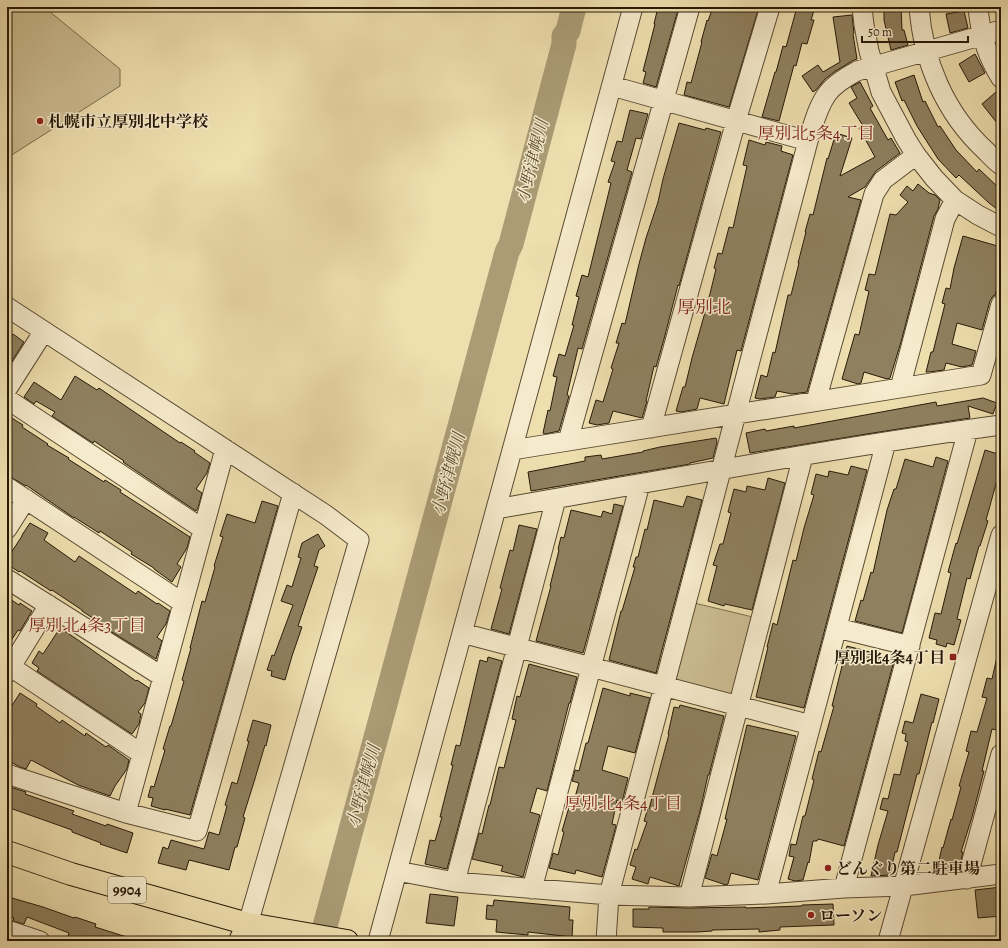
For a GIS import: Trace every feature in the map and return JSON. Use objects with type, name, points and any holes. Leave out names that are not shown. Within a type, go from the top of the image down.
[{"type":"main road","name":"9904","points":[[7,852],[244,935]]},
{"type":"main road","points":[[244,935],[285,930],[347,941]]},
{"type":"street","points":[[378,941],[633,7]]},
{"type":"street","points":[[568,441],[690,7]]},
{"type":"street","points":[[650,428],[770,7]]},
{"type":"street","points":[[862,7],[864,25],[873,66],[881,92],[906,139],[934,178],[955,200],[978,215],[1001,227]]},
{"type":"street","points":[[919,7],[926,51],[932,72],[946,101],[961,124],[1001,165]]},
{"type":"street","points":[[978,7],[979,17],[992,32],[989,56],[1001,78]]},
{"type":"street","points":[[606,941],[609,895],[808,141],[818,109],[827,94],[840,81],[856,71],[992,32]]},
{"type":"street","points":[[612,86],[808,141]]},
{"type":"street","points":[[816,401],[874,194],[884,180],[916,154]]},
{"type":"street","points":[[900,388],[945,219],[955,200]]},
{"type":"street","points":[[512,450],[981,375],[1001,304]]},
{"type":"street","points":[[7,307],[326,515],[359,540],[244,935]]},
{"type":"street","points":[[7,388],[44,332]]},
{"type":"street","points":[[7,399],[203,529]]},
{"type":"street","points":[[496,509],[886,442],[1001,425]]},
{"type":"street","points":[[844,888],[968,430]]},
{"type":"street","points":[[766,894],[886,442]]},
{"type":"street","points":[[126,813],[225,449]]},
{"type":"street","points":[[689,897],[803,456]]},
{"type":"street","points":[[532,889],[640,484]]},
{"type":"street","points":[[7,487],[183,603]]},
{"type":"street","points":[[7,774],[126,813],[197,831],[292,493]]},
{"type":"street","points":[[7,529],[26,499]]},
{"type":"street","points":[[455,882],[556,499]]},
{"type":"street","points":[[888,941],[1001,535]]},
{"type":"street","points":[[7,579],[163,677]]},
{"type":"street","points":[[49,605],[9,670],[142,754]]},
{"type":"street","points":[[837,628],[910,646]]},
{"type":"street","points":[[462,633],[811,725]]},
{"type":"street","points":[[967,879],[1001,754]]},
{"type":"street","points":[[397,871],[455,882],[532,889],[609,895],[689,897],[904,886],[1001,874]]},
{"type":"street","points":[[7,930],[40,941]]},
{"type":"shaded area","name":"札幌市立厚別北中学校","points":[[7,7],[44,7],[120,69],[120,86],[7,158]]},
{"type":"shaded area","points":[[686,601],[761,619],[738,705],[664,686]]},
{"type":"building","points":[[658,7],[678,10],[656,87],[643,83],[646,72],[643,71]]},
{"type":"building","points":[[713,7],[759,7],[729,107],[684,95],[687,82],[691,83],[707,20],[708,21]]},
{"type":"building","points":[[797,7],[815,7],[811,20],[814,20],[807,44],[802,43],[796,66],[794,65],[779,121],[762,117],[783,46],[786,47]]},
{"type":"building","points":[[884,7],[901,7],[902,30],[904,30],[908,45],[891,50],[884,20]]},
{"type":"building","points":[[964,11],[968,28],[950,33],[946,14]]},
{"type":"building","points":[[852,15],[857,59],[834,72],[813,92],[802,76],[818,65],[823,72],[840,62],[833,17]]},
{"type":"building","points":[[975,54],[985,73],[969,82],[959,64]]},
{"type":"building","points":[[914,75],[923,102],[925,101],[938,127],[940,126],[956,150],[977,172],[979,169],[1001,190],[1001,212],[959,175],[956,178],[938,159],[917,126],[904,100],[902,101],[895,82]]},
{"type":"building","points":[[860,82],[873,106],[870,108],[888,140],[891,138],[900,153],[876,171],[865,187],[848,197],[861,200],[807,392],[792,394],[777,391],[775,397],[760,399],[755,398],[761,375],[767,377],[773,352],[775,353],[788,295],[791,295],[799,263],[805,232],[810,214],[813,215],[827,158],[828,159],[836,133],[852,138],[840,176],[875,157],[859,128],[863,126],[849,103],[857,98],[851,87]]},
{"type":"building","points":[[996,92],[1001,98],[1001,128],[982,104]]},
{"type":"building","points":[[630,110],[648,114],[641,139],[636,138],[627,170],[632,172],[582,349],[578,348],[567,395],[569,396],[559,431],[545,434],[543,433],[548,410],[550,411],[557,377],[553,376],[559,354],[565,356],[574,325],[572,325],[579,297],[576,296],[582,275],[588,277],[611,183],[608,182],[615,162],[611,161],[617,141],[622,142]]},
{"type":"building","points":[[679,123],[705,130],[706,128],[721,132],[656,367],[654,366],[642,418],[613,411],[609,423],[597,425],[589,423],[596,400],[603,402],[613,369],[611,368],[619,343],[616,343],[622,323],[625,324],[639,264],[658,202]]},
{"type":"building","points":[[749,140],[765,145],[766,142],[782,146],[781,151],[793,155],[741,351],[737,350],[724,404],[700,398],[697,409],[681,412],[676,411],[683,387],[685,387],[708,302],[716,269],[714,268],[718,253],[722,254],[729,227],[733,228],[747,166],[743,165]]},
{"type":"building","points":[[918,184],[940,200],[938,209],[934,216],[890,378],[887,379],[864,372],[861,383],[858,384],[842,379],[855,334],[859,335],[869,291],[865,290],[869,274],[875,275],[890,214],[896,215],[908,202],[900,195],[907,186],[913,191]]},
{"type":"building","points":[[963,236],[1001,247],[1001,275],[995,295],[990,301],[982,330],[957,323],[952,344],[976,351],[972,365],[962,367],[946,363],[944,370],[926,372],[931,352],[933,352],[945,304],[942,303],[946,288],[950,289]]},
{"type":"building","points":[[13,334],[24,342],[7,369],[7,343]]},
{"type":"building","points":[[75,376],[97,390],[99,388],[180,443],[181,442],[195,451],[194,452],[210,463],[207,473],[196,489],[202,493],[196,511],[94,441],[93,443],[52,416],[55,412],[36,401],[34,404],[24,397],[34,382],[61,400]]},
{"type":"building","points":[[983,398],[997,403],[993,414],[968,406],[970,418],[750,453],[746,433],[765,429],[766,431],[794,426],[794,428],[936,402],[937,406]]},
{"type":"building","points":[[7,415],[23,425],[22,427],[48,444],[47,445],[69,458],[68,459],[104,482],[105,480],[121,490],[120,492],[190,537],[187,548],[177,564],[181,567],[172,582],[154,568],[131,554],[132,552],[100,531],[99,533],[74,518],[26,485],[7,475]]},
{"type":"building","points":[[716,438],[717,442],[713,458],[690,464],[531,491],[528,472],[585,461],[585,457],[601,455],[602,459],[643,452],[660,447]]},
{"type":"building","points":[[985,450],[1001,455],[1001,474],[999,473],[986,520],[988,521],[970,579],[967,578],[957,619],[961,620],[954,645],[947,643],[946,647],[936,644],[937,640],[929,638],[935,613],[941,614],[951,573],[948,572]]},
{"type":"building","points":[[936,457],[948,461],[902,633],[855,621],[861,600],[863,601],[871,572],[873,573],[887,510],[894,489],[896,489],[905,459],[933,467]]},
{"type":"building","points":[[851,466],[867,470],[804,708],[756,697],[773,623],[777,625],[793,560],[796,561],[814,495],[811,494],[816,474],[828,477],[829,471],[848,475]]},
{"type":"building","points":[[768,478],[785,483],[752,610],[725,604],[724,606],[708,601],[717,566],[713,565],[720,544],[723,544],[731,513],[728,512],[734,489],[746,492],[747,486],[765,490]]},
{"type":"building","points":[[687,496],[702,500],[656,673],[609,660],[621,611],[635,567],[633,567],[636,557],[638,557],[645,529],[647,530],[654,500],[683,507]]},
{"type":"building","points":[[262,501],[278,506],[190,815],[151,806],[153,798],[148,797],[151,786],[154,787],[165,750],[163,749],[184,681],[182,680],[202,601],[205,602],[223,537],[220,536],[227,514],[255,523]]},
{"type":"building","points":[[614,504],[623,506],[583,653],[536,641],[551,586],[561,537],[564,538],[571,510],[601,517],[603,511],[612,514]]},
{"type":"building","points":[[30,523],[48,533],[44,540],[75,562],[79,556],[136,594],[138,591],[170,611],[166,624],[157,637],[162,641],[156,659],[110,631],[111,630],[52,590],[51,591],[7,564],[7,559]]},
{"type":"building","points":[[519,525],[537,529],[509,634],[491,629],[502,589],[500,588],[510,550],[513,551]]},
{"type":"building","points":[[318,534],[325,546],[319,550],[314,566],[318,567],[298,626],[302,627],[285,680],[271,676],[272,671],[267,670],[272,655],[274,656],[293,605],[281,601],[287,585],[292,587],[301,558],[298,557],[302,543]]},
{"type":"building","points":[[7,597],[32,611],[20,631],[18,630],[7,647]]},
{"type":"building","points":[[60,628],[136,681],[137,680],[149,688],[145,703],[138,712],[141,714],[139,724],[132,734],[37,671],[39,668],[32,663],[39,651],[43,654]]},
{"type":"building","points":[[847,646],[870,652],[869,655],[894,661],[844,846],[818,839],[817,841],[813,841],[809,863],[808,862],[803,880],[795,881],[788,879],[794,857],[789,856],[791,844],[796,845],[803,816],[805,816],[814,780],[812,779],[819,751],[821,752],[834,706],[832,706]]},
{"type":"building","points":[[488,657],[502,661],[447,869],[425,864],[430,840],[435,841],[442,817],[440,817],[453,765],[451,765],[456,745],[460,746],[480,660],[487,662]]},
{"type":"building","points":[[997,657],[1001,658],[1001,717],[997,730],[992,729],[982,771],[984,771],[961,852],[963,852],[959,868],[955,869],[938,865],[942,847],[943,848],[961,787],[959,786],[969,752],[966,751],[971,731],[977,732],[987,698],[982,697],[987,678],[992,679]]},
{"type":"building","points":[[529,664],[577,677],[547,791],[537,788],[530,812],[540,815],[523,877],[501,871],[503,866],[472,859],[479,833],[482,834],[499,767],[504,768],[516,720],[512,719],[517,696],[520,697]]},
{"type":"building","points":[[603,688],[630,696],[630,693],[650,698],[635,753],[608,746],[602,770],[628,778],[622,802],[617,800],[612,824],[616,826],[602,877],[576,870],[575,874],[549,868],[553,853],[558,855],[564,832],[562,831],[569,807],[572,808],[579,783],[572,781],[575,770],[579,771]]},
{"type":"building","points":[[20,693],[37,704],[36,706],[60,723],[62,720],[85,736],[86,733],[106,747],[108,745],[129,760],[127,769],[110,796],[80,786],[31,760],[26,769],[7,760],[7,713]]},
{"type":"building","points":[[921,694],[939,699],[919,774],[917,774],[890,875],[871,876],[888,811],[880,809],[883,798],[888,799],[894,774],[900,775],[908,742],[905,741],[906,734],[902,733],[905,721],[913,723]]},
{"type":"building","points":[[680,705],[724,716],[679,886],[650,877],[648,884],[632,879],[636,867],[630,865],[635,849],[637,850],[647,822],[644,821],[648,808],[649,809],[669,734],[674,707],[679,708]]},
{"type":"building","points":[[253,720],[271,725],[266,746],[265,745],[243,817],[245,818],[229,870],[189,860],[186,870],[158,863],[163,847],[168,849],[171,840],[204,849],[209,832],[219,835],[227,806],[225,805],[232,782],[237,784],[249,741],[247,741]]},
{"type":"building","points":[[747,725],[796,736],[758,880],[731,873],[728,884],[726,885],[705,878],[712,854],[717,856],[727,819],[725,819]]},
{"type":"building","points":[[7,786],[26,792],[25,794],[74,811],[72,814],[106,826],[107,824],[133,833],[127,853],[100,844],[101,843],[72,832],[72,830],[7,807]]},
{"type":"building","points":[[1001,887],[1001,916],[978,918],[975,890]]},
{"type":"building","points":[[430,894],[458,897],[454,926],[426,923]]},
{"type":"building","points":[[12,898],[96,924],[95,927],[130,938],[130,941],[73,941],[67,939],[69,933],[27,917],[24,924],[13,921],[14,918],[7,915]]},
{"type":"building","points":[[494,900],[570,907],[569,920],[573,920],[572,937],[528,932],[528,935],[496,932],[497,920],[486,919],[487,905],[493,906]]},
{"type":"building","points":[[833,904],[834,925],[780,927],[780,930],[759,932],[759,929],[663,932],[663,928],[633,927],[633,909],[649,909],[649,907],[746,908]]},
{"type":"waterway","name":"小野津幌川","points":[[321,941],[507,252],[511,244],[564,44],[564,36],[568,31],[574,7]]},
{"type":"place","name":"札幌市立厚別北中学校","points":[[40,121]]},
{"type":"place","name":"厚別北4条4丁目","points":[[953,657]]},
{"type":"place","name":"どんぐり第二駐車場","points":[[828,868]]},
{"type":"place","name":"ローソン","points":[[811,915]]},
{"type":"district","name":"厚別北5条4丁目","points":[[816,133]]},
{"type":"district","name":"厚別北","points":[[704,307]]},
{"type":"district","name":"厚別北4条3丁目","points":[[87,625]]},
{"type":"district","name":"厚別北4条4丁目","points":[[623,803]]}]
